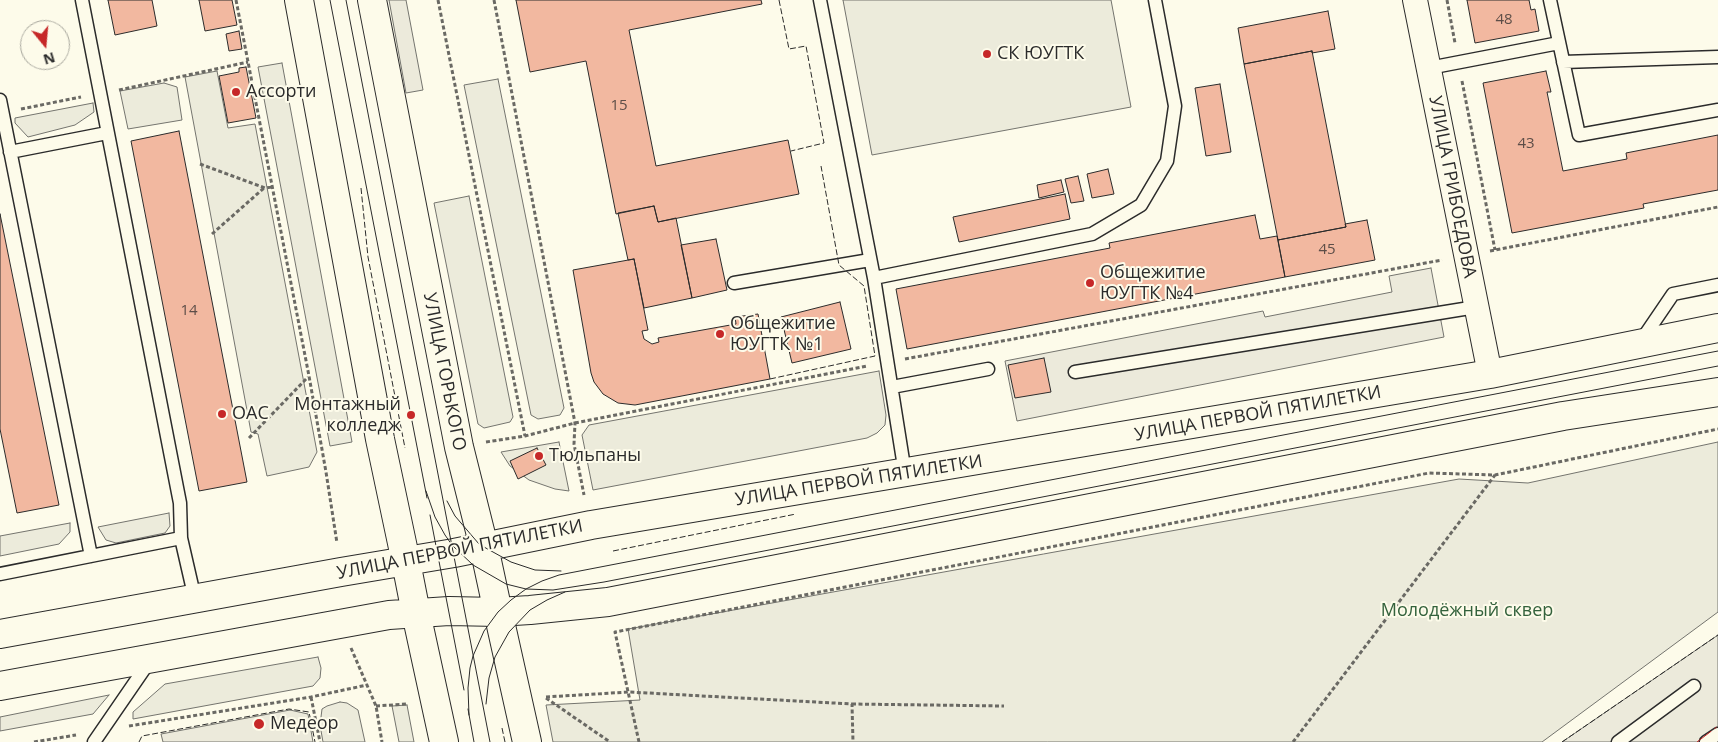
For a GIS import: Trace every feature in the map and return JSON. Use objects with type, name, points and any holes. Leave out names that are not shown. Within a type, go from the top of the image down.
[{"type":"main road","points":[[299,0],[381,446],[444,742]]},
{"type":"main road","name":"УЛИЦА ГОРЬКОГО","points":[[372,0],[459,447],[484,547],[527,742]]},
{"type":"main road","name":"УЛИЦА ПЕРВОЙ ПЯТИЛЕТКИ","points":[[0,634],[341,572],[406,562],[590,525],[1490,374],[1638,346],[1718,328]]},
{"type":"main road","points":[[0,686],[347,622],[416,613],[449,611],[498,612],[608,602],[1563,416],[1718,392]]},
{"type":"street","name":"УЛИЦА ГРИБОЕДОВА","points":[[1415,0],[1490,374]]},
{"type":"lane","points":[[82,0],[180,503],[181,538],[195,599]]},
{"type":"lane","points":[[820,0],[874,278],[889,362],[905,473]]},
{"type":"lane","points":[[874,278],[1092,234],[1141,205],[1167,161],[1175,106],[1154,0]]},
{"type":"lane","points":[[1550,0],[1579,135],[1718,110]]},
{"type":"lane","points":[[1429,68],[1559,43]]},
{"type":"lane","points":[[1563,62],[1718,57]]},
{"type":"lane","points":[[0,100],[91,556]]},
{"type":"lane","points":[[10,152],[107,133]]},
{"type":"lane","points":[[734,283],[870,260]]},
{"type":"lane","points":[[1638,346],[1673,294],[1718,285]]},
{"type":"lane","points":[[1075,372],[1476,307]]},
{"type":"lane","points":[[892,387],[988,369]]},
{"type":"lane","points":[[0,574],[181,538]]},
{"type":"lane","points":[[94,742],[151,659]]},
{"type":"lane","points":[[1618,742],[1694,686]]},
{"type":"lane","points":[[1706,742],[1718,734]]},
{"type":"path","points":[[236,0],[309,376],[337,543]]},
{"type":"path","points":[[438,0],[525,436]]},
{"type":"path","points":[[494,0],[575,423],[574,444],[584,495]]},
{"type":"path","points":[[1447,0],[1495,250]]},
{"type":"path","points":[[2,113],[248,62]]},
{"type":"path","points":[[200,164],[264,188],[272,187]]},
{"type":"path","points":[[212,234],[264,188]]},
{"type":"path","points":[[486,442],[525,436],[575,423],[889,362],[1718,207]]},
{"type":"path","points":[[249,438],[309,376]]},
{"type":"path","points":[[639,742],[615,632],[1429,474],[1495,474],[1718,429]]},
{"type":"path","points":[[1294,742],[1495,474]]},
{"type":"path","points":[[350,648],[376,706],[382,742]]},
{"type":"path","points":[[34,742],[311,697],[367,685]]},
{"type":"path","points":[[610,742],[546,697],[629,692],[852,704],[1004,706]]},
{"type":"path","points":[[311,697],[320,742]]},
{"type":"path","points":[[376,706],[407,704]]},
{"type":"path","points":[[852,704],[853,742]]},
{"type":"green space","name":"СК ЮУГТК","points":[[843,0],[1111,0],[1131,107],[872,155]]},
{"type":"green space","points":[[282,63],[352,442],[330,446],[258,67]]},
{"type":"green space","points":[[217,71],[228,128],[255,124],[317,452],[309,467],[267,476],[258,434],[251,432],[185,77]]},
{"type":"green space","points":[[498,79],[564,408],[560,415],[538,419],[531,415],[464,85]]},
{"type":"green space","points":[[164,83],[177,87],[182,120],[128,129],[120,91]]},
{"type":"green space","points":[[93,103],[94,112],[75,125],[28,137],[15,123],[15,118]]},
{"type":"green space","points":[[469,196],[513,417],[510,422],[484,428],[478,424],[434,203]]},
{"type":"green space","points":[[879,371],[886,415],[885,425],[877,433],[867,438],[593,490],[582,435],[589,425]]},
{"type":"green space","points":[[559,442],[569,491],[555,489],[529,480],[510,466],[501,452]]},
{"type":"green space","name":"Молодёжный сквер","points":[[1718,442],[1718,612],[1542,742],[553,742],[546,705],[640,700],[628,629],[1459,479],[1528,483]]},
{"type":"green space","points":[[169,513],[170,526],[165,533],[116,543],[106,540],[98,527]]},
{"type":"green space","points":[[70,523],[70,532],[59,544],[0,556],[0,536]]},
{"type":"green space","points":[[318,657],[321,668],[320,678],[313,686],[133,719],[133,712],[165,684]]},
{"type":"green space","points":[[109,695],[93,714],[0,731],[0,717]]},
{"type":"green space","points":[[340,702],[347,703],[358,710],[365,742],[323,742],[320,725],[322,709]]},
{"type":"green space","points":[[407,705],[414,742],[399,742],[392,706]]},
{"type":"shaded area","points":[[389,0],[406,0],[423,90],[406,93]]},
{"type":"shaded area","points":[[1431,268],[1444,337],[1017,421],[1005,361],[1263,311],[1265,317],[1392,292],[1389,276]]},
{"type":"shaded area","points":[[1718,635],[1718,742],[1562,742]]},
{"type":"shaded area","name":"Медеор","points":[[290,710],[308,714],[313,742],[163,742],[161,734]]},
{"type":"building","points":[[108,0],[152,0],[157,26],[115,35]]},
{"type":"building","points":[[199,0],[232,0],[237,25],[205,31]]},
{"type":"building","points":[[516,0],[761,0],[762,4],[629,30],[656,166],[788,140],[799,194],[658,222],[654,206],[616,214],[586,61],[530,72]]},
{"type":"building","points":[[1467,0],[1529,0],[1531,10],[1535,9],[1539,31],[1475,43]]},
{"type":"building","points":[[1328,11],[1335,49],[1312,53],[1312,51],[1244,64],[1238,28]]},
{"type":"building","points":[[239,31],[242,49],[229,51],[226,34]]},
{"type":"building","points":[[1312,51],[1346,227],[1278,240],[1244,64]]},
{"type":"building","points":[[246,67],[256,118],[228,123],[219,76],[239,72],[239,68]]},
{"type":"building","points":[[1546,71],[1551,92],[1547,92],[1563,171],[1627,159],[1626,153],[1718,135],[1718,190],[1643,204],[1644,208],[1512,233],[1483,83]]},
{"type":"building","points":[[1220,84],[1231,152],[1206,156],[1195,88]]},
{"type":"building","points":[[179,131],[247,482],[199,491],[131,141]]},
{"type":"building","points":[[1108,169],[1114,194],[1092,198],[1087,174]]},
{"type":"building","points":[[1078,176],[1084,201],[1071,203],[1065,179]]},
{"type":"building","points":[[1061,180],[1064,192],[1039,198],[1037,185]]},
{"type":"building","points":[[1065,194],[1070,219],[959,242],[953,217]]},
{"type":"building","points":[[654,206],[658,222],[676,218],[692,298],[644,308],[634,259],[628,260],[618,213]]},
{"type":"building","points":[[0,214],[59,505],[17,513],[0,429]]},
{"type":"building","name":"Общежитие ЮУГТК №4","points":[[1255,215],[1260,239],[1277,236],[1285,277],[907,349],[896,289],[1110,248],[1109,243]]},
{"type":"building","points":[[1367,220],[1375,260],[1285,277],[1278,240],[1346,227],[1345,224]]},
{"type":"building","points":[[716,239],[727,290],[692,298],[681,245]]},
{"type":"building","name":"Общежитие ЮУГТК №1","points":[[634,259],[648,330],[642,331],[644,339],[652,344],[659,342],[658,338],[736,324],[735,317],[758,314],[770,379],[635,405],[618,403],[603,394],[594,382],[591,373],[573,270]]},
{"type":"building","points":[[840,302],[851,349],[792,363],[781,317]]},
{"type":"building","points":[[1044,358],[1051,392],[1015,398],[1008,365]]},
{"type":"building","points":[[537,448],[546,465],[518,479],[510,461]]},
{"type":"tram line","points":[[330,0],[427,498]]},
{"type":"tram line","points":[[346,0],[490,742]]},
{"type":"tram line","points":[[469,715],[468,688],[470,668],[484,631],[498,612],[511,600],[526,589],[559,575],[1718,351]]},
{"type":"tram line","points":[[426,491],[435,517],[445,535],[452,545],[473,565],[506,584],[526,589],[553,590],[604,582],[1718,366]]},
{"type":"tram line","points":[[447,501],[455,516],[479,544],[511,562],[535,570],[561,571]]},
{"type":"tram line","points":[[430,515],[464,690]]},
{"type":"tram line","points":[[486,704],[489,678],[495,657],[509,632],[530,610],[565,592]]},
{"type":"tram line","points":[[468,709],[474,742]]},
{"type":"fence","points":[[779,0],[789,49],[806,46],[824,143],[791,151]]},
{"type":"fence","points":[[770,379],[875,356],[864,286],[839,265],[821,166]]},
{"type":"fence","points":[[361,188],[368,257],[405,448]]},
{"type":"fence","points":[[613,551],[796,514]]},
{"type":"fence","points":[[1562,742],[1718,635]]},
{"type":"fence","points":[[139,742],[142,736],[289,709],[309,712],[315,742]]},
{"type":"fence","points":[[502,728],[505,742]]},
{"type":"power","points":[[1697,742],[1718,726]]},
{"type":"place","name":"СК ЮУГТК","points":[[987,54]]},
{"type":"place","name":"Ассорти","points":[[236,92]]},
{"type":"place","name":"Общежитие ЮУГТК №4","points":[[1090,283]]},
{"type":"place","name":"Общежитие ЮУГТК №1","points":[[720,334]]},
{"type":"place","name":"ОАС","points":[[222,414]]},
{"type":"place","name":"Монтажный колледж","points":[[411,415]]},
{"type":"place","name":"Тюльпаны","points":[[539,456]]},
{"type":"place","name":"Медеор","points":[[259,724]]}]
